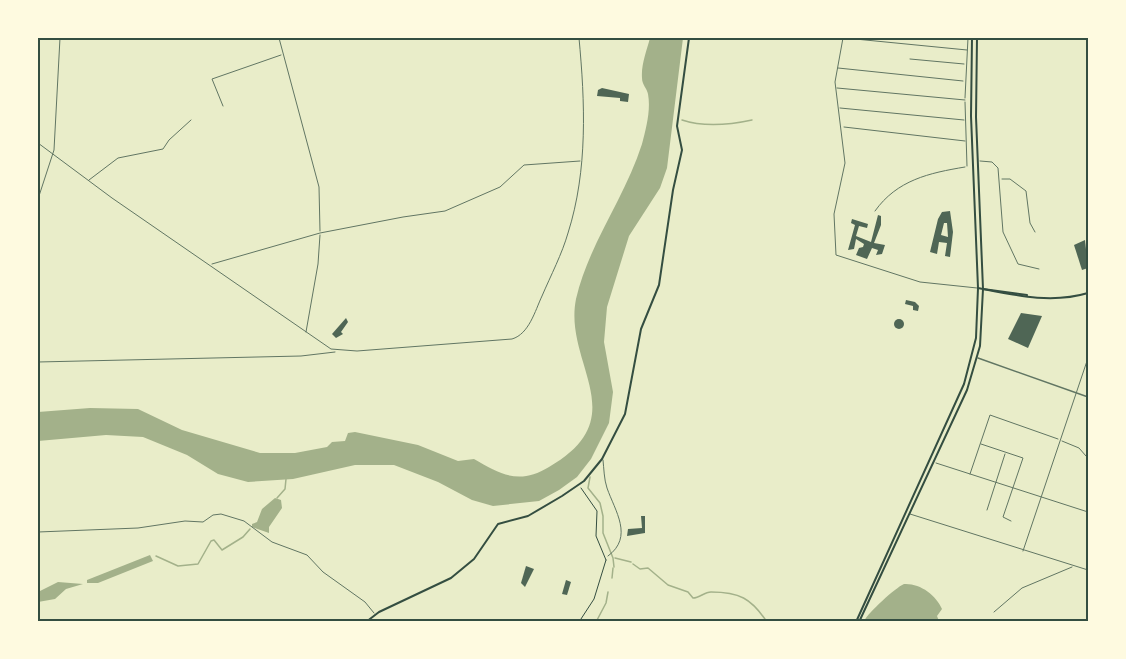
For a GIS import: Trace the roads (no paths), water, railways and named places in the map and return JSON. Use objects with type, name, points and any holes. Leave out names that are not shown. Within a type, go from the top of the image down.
[{"type":"main road","points":[[366,621],[375,614],[451,578],[474,559],[501,522],[528,516],[578,486],[602,459],[625,414],[639,336],[659,285],[673,190],[682,150],[677,126],[689,38]]},
{"type":"main road","points":[[908,513],[929,461],[962,391],[973,357],[978,323],[972,164],[972,38]]},
{"type":"main road","points":[[858,621],[964,399],[978,358],[983,325],[983,289],[977,162],[977,38]]},
{"type":"main road","points":[[972,164],[977,162]]},
{"type":"main road","points":[[978,288],[1064,298],[1089,293]]},
{"type":"main road","points":[[973,357],[978,358]]},
{"type":"main road","points":[[929,461],[934,463]]},
{"type":"street","points":[[38,199],[53,155],[60,38]]},
{"type":"street","points":[[279,38],[319,187],[318,264],[306,332]]},
{"type":"street","points":[[38,143],[88,181],[335,350],[357,351],[461,344],[519,337],[530,322],[567,237],[580,186],[584,90],[579,38]]},
{"type":"street","points":[[967,50],[843,38],[836,68],[836,88],[845,163],[834,214],[836,255],[930,284],[978,288]]},
{"type":"street","points":[[967,166],[964,81],[968,38]]},
{"type":"street","points":[[223,105],[212,79],[283,54]]},
{"type":"street","points":[[910,59],[966,64]]},
{"type":"street","points":[[836,68],[964,81]]},
{"type":"street","points":[[836,88],[965,100]]},
{"type":"street","points":[[838,108],[964,120]]},
{"type":"street","points":[[88,181],[118,158],[163,149],[169,140],[191,120]]},
{"type":"street","points":[[842,126],[965,141]]},
{"type":"street","points":[[210,266],[320,233],[445,211],[500,187],[524,165],[582,160]]},
{"type":"street","points":[[977,162],[995,164],[1000,179],[1003,232],[1018,264],[1039,269]]},
{"type":"street","points":[[875,211],[889,195],[910,181],[940,170],[972,164]]},
{"type":"street","points":[[1000,179],[1010,179],[1026,191],[1030,223],[1035,231]]},
{"type":"street","points":[[38,362],[301,356],[333,353],[335,350]]},
{"type":"street","points":[[978,358],[1089,397]]},
{"type":"street","points":[[1023,551],[1089,358]]},
{"type":"street","points":[[970,474],[990,415],[1079,448],[1086,456]]},
{"type":"street","points":[[980,443],[1023,458],[1003,517],[1011,521]]},
{"type":"street","points":[[987,510],[1005,452]]},
{"type":"street","points":[[602,459],[607,487],[622,527],[619,546],[608,556]]},
{"type":"street","points":[[934,463],[1042,495],[1089,512]]},
{"type":"street","points":[[908,513],[1089,570]]},
{"type":"street","points":[[38,532],[138,528],[185,521],[200,522],[221,514],[244,521],[272,542],[306,555],[323,572],[365,602],[375,614]]},
{"type":"street","points":[[994,612],[1022,588],[1066,571],[1073,565]]},
{"type":"street","points":[[1087,621],[1089,617]]},
{"type":"waterway","points":[[682,120],[699,124],[752,120]]},
{"type":"waterway","points":[[590,477],[588,488],[600,503],[603,533],[613,558],[614,567]]},
{"type":"waterway","points":[[277,498],[285,489],[286,479]]},
{"type":"waterway","points":[[156,556],[178,566],[198,564],[211,541],[214,540],[222,550],[243,537],[250,529]]},
{"type":"waterway","points":[[615,558],[631,562]]},
{"type":"waterway","points":[[633,564],[640,569],[648,568],[668,585],[688,592],[693,598],[711,592],[729,593],[744,598],[767,622]]},
{"type":"waterway","points":[[612,578],[613,568]]},
{"type":"waterway","points":[[596,622],[606,603],[608,592]]}]
